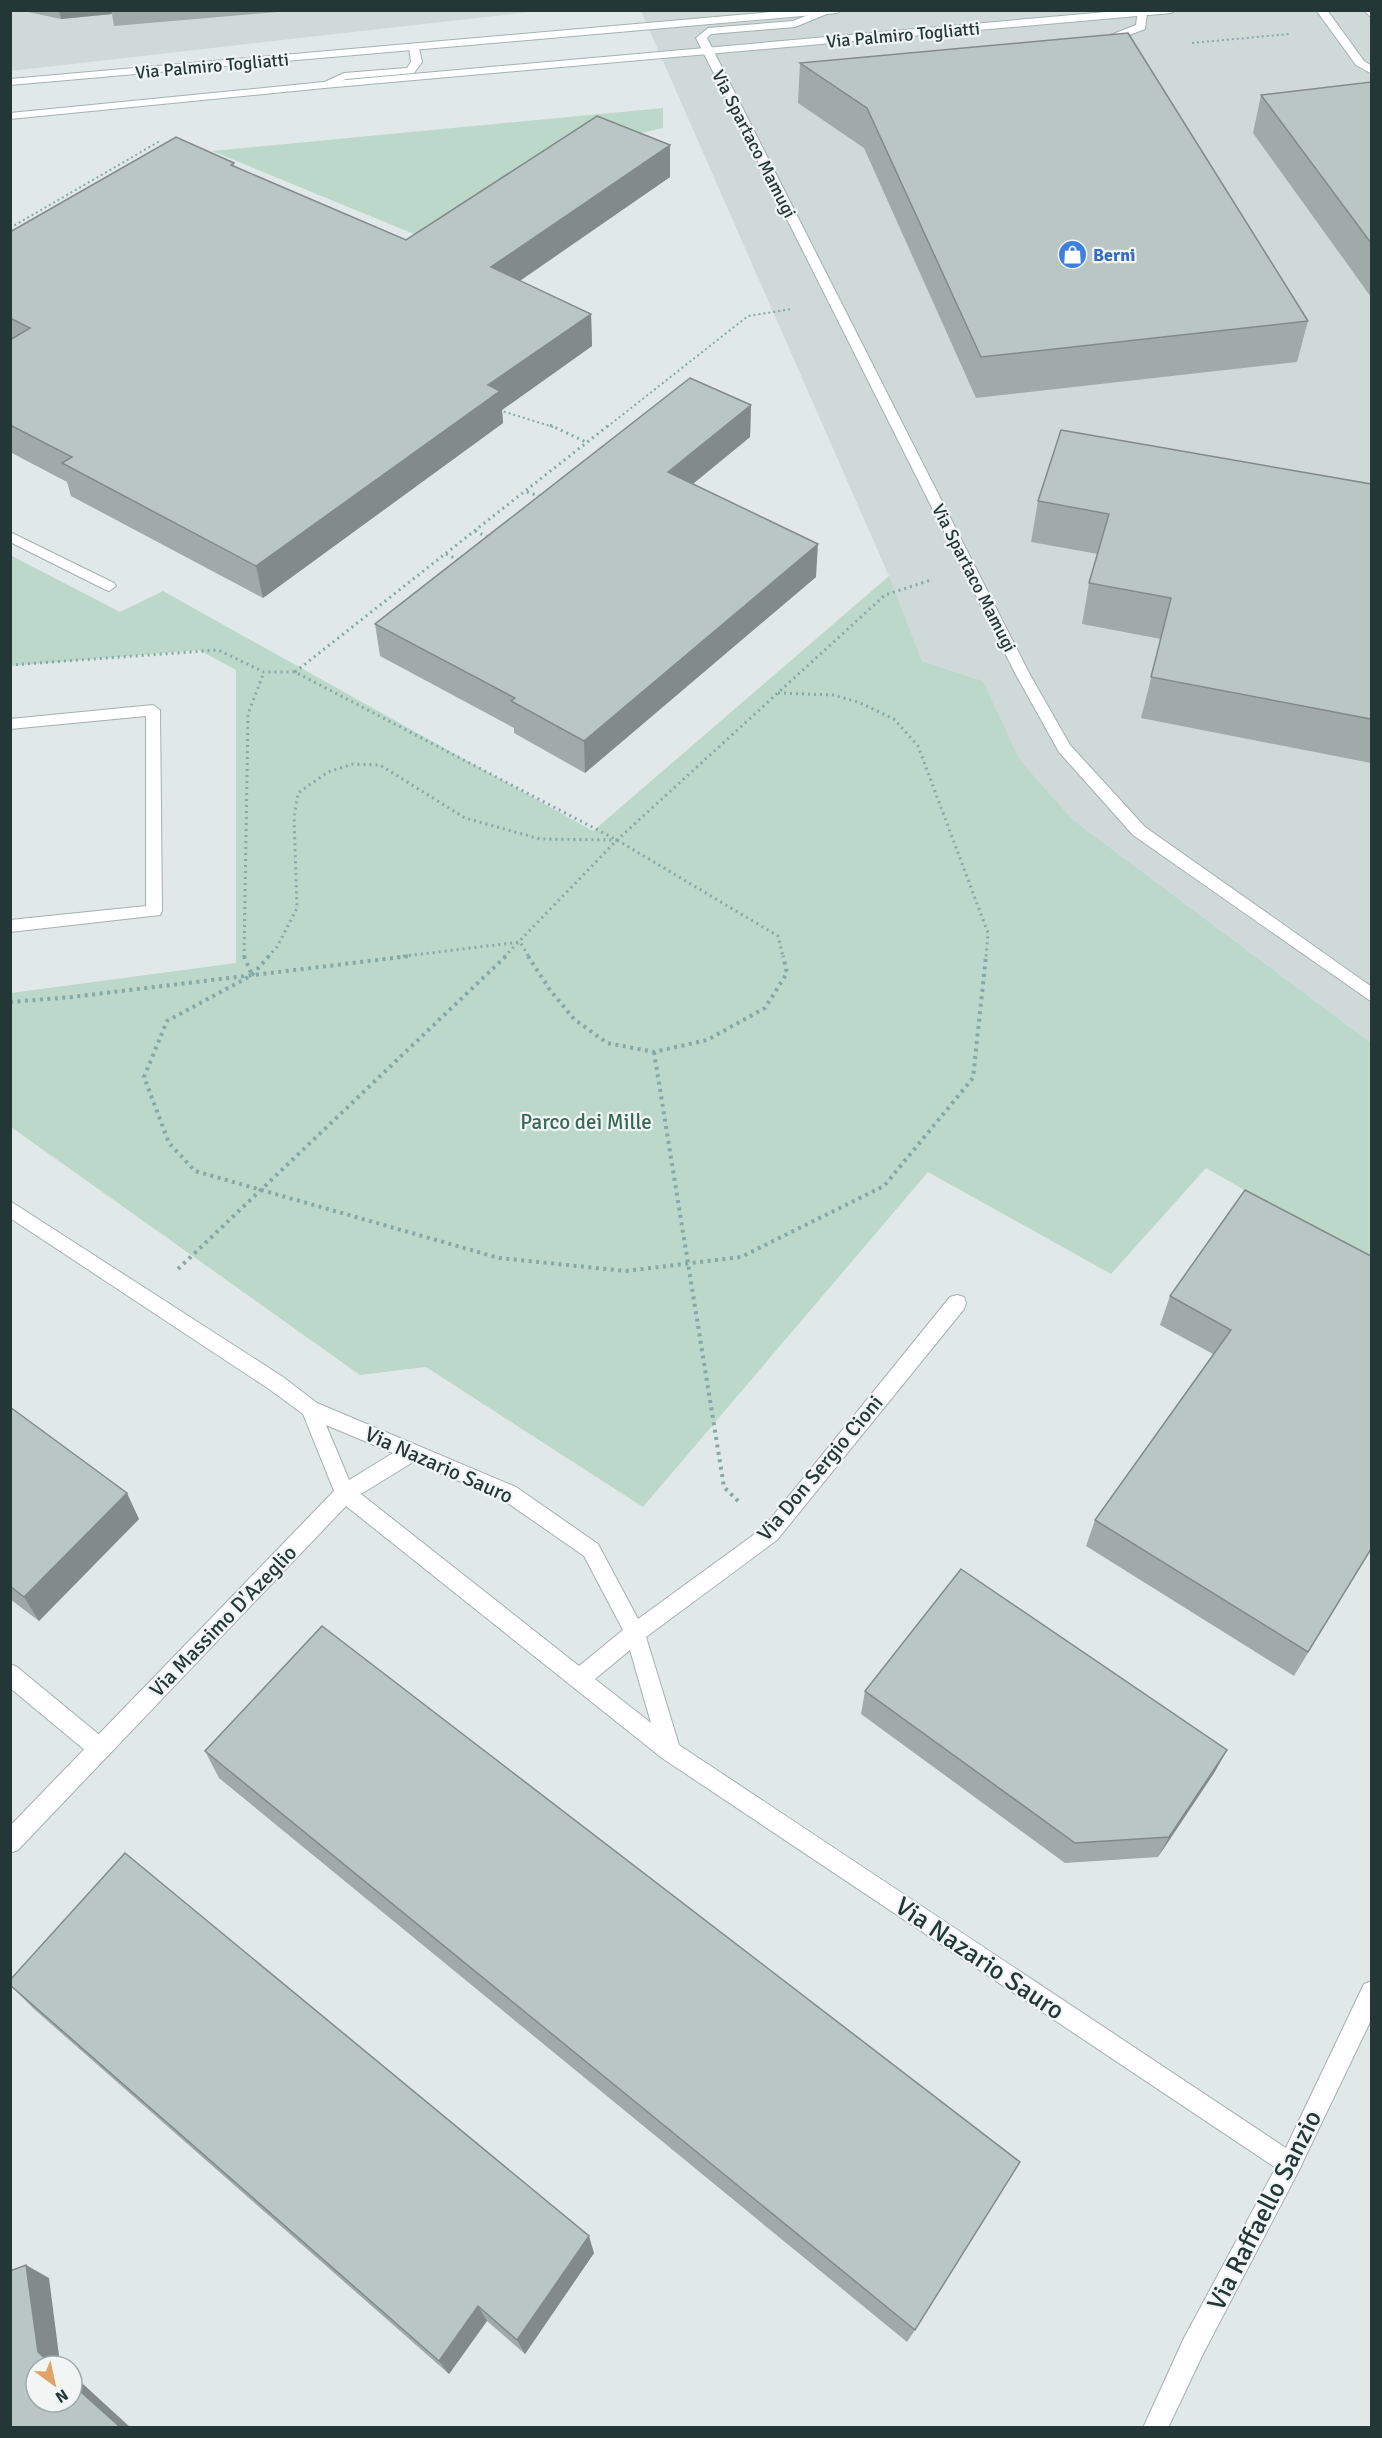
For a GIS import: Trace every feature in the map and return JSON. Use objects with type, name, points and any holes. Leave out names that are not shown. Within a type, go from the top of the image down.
[{"type":"street","name":"Via Palmiro Togliatti","points":[[10,82],[837,10]]},
{"type":"street","name":"Via Palmiro Togliatti","points":[[10,116],[324,85],[1171,10]]},
{"type":"street","points":[[1321,10],[1360,63],[1371,71]]},
{"type":"street","points":[[1368,10],[1371,15]]},
{"type":"street","name":"Via Palmiro Togliatti","points":[[707,52],[701,38],[708,31],[795,24],[829,11]]},
{"type":"street","points":[[1094,43],[1141,27],[1142,13]]},
{"type":"street","name":"Via Palmiro Togliatti","points":[[324,85],[344,76],[410,71],[417,62],[414,48]]},
{"type":"street","name":"Via Spartaco Mamugi","points":[[707,52],[968,567],[1064,748],[1139,831],[1371,996]]},
{"type":"street","points":[[10,536],[109,586]]},
{"type":"street","points":[[10,724],[153,710],[154,911],[10,926]]},
{"type":"street","name":"Via Nazario Sauro","points":[[10,1208],[310,1409],[509,1494],[591,1550],[635,1634],[670,1751]]},
{"type":"street","name":"Via Don Sergio Cioni","points":[[579,1679],[635,1634],[770,1534],[957,1303]]},
{"type":"street","name":"Via Nazario Sauro","points":[[310,1409],[345,1493],[670,1751],[1290,2164]]},
{"type":"street","name":"Via Massimo D'Azeglio","points":[[10,1842],[345,1493],[412,1452]]},
{"type":"street","points":[[10,1674],[100,1749]]},
{"type":"street","name":"Via Raffaello Sanzio","points":[[1155,2427],[1193,2347],[1290,2164],[1371,1992]]},
{"type":"path","points":[[10,228],[166,138]]},
{"type":"path","points":[[295,672],[748,316],[834,301]]},
{"type":"path","points":[[492,410],[502,410],[545,423],[588,443]]},
{"type":"path","points":[[526,491],[539,496]]},
{"type":"path","points":[[475,531],[488,537]]},
{"type":"path","points":[[447,554],[459,560]]},
{"type":"path","points":[[147,1299],[520,942],[617,840],[885,595],[968,567]]},
{"type":"path","points":[[10,664],[218,650],[264,672],[295,672],[617,840],[777,936],[787,973],[765,1008],[707,1040],[654,1052],[607,1043],[574,1019],[550,990],[520,942]]},
{"type":"path","points":[[252,975],[244,958],[248,714],[264,672]]},
{"type":"path","points":[[617,840],[540,839],[465,818],[380,765],[353,764],[328,772],[298,793],[294,818],[297,908],[277,947],[252,975],[168,1021],[144,1077],[169,1143],[195,1171],[499,1258],[626,1271],[741,1257],[885,1186],[974,1078],[988,933],[918,746],[894,718],[858,702],[832,695],[778,693]]},
{"type":"path","points":[[10,1002],[520,942]]},
{"type":"path","points":[[654,1052],[724,1487],[770,1534]]},
{"type":"shaded area","points":[[11,10],[538,11],[11,71]]},
{"type":"shaded area","points":[[641,11],[1371,11],[1371,1043],[1073,820],[1020,760],[983,681],[922,661],[889,576]]},
{"type":"green space","points":[[663,108],[663,128],[596,143],[443,246],[212,151]]},
{"type":"green space","name":"Parco dei Mille","points":[[10,555],[120,612],[163,591],[593,831],[889,576],[922,661],[983,681],[1020,760],[1073,820],[1371,1043],[1371,1262],[1206,1168],[1111,1274],[928,1172],[643,1507],[426,1367],[360,1375],[11,1127],[11,993],[236,963],[236,670],[199,650],[11,666]]},
{"type":"building","name":"Berni","points":[[1128,33],[1308,321],[981,357],[867,108],[800,63]]},
{"type":"building","points":[[1371,82],[1371,243],[1261,95]]},
{"type":"building","points":[[597,116],[670,145],[491,267],[591,314],[488,385],[500,391],[256,566],[62,463],[72,457],[10,425],[10,340],[30,328],[10,318],[10,232],[176,137],[234,163],[231,165],[406,240]]},
{"type":"building","points":[[690,378],[751,405],[668,472],[818,544],[584,741],[511,701],[515,698],[375,624]]},
{"type":"building","points":[[1061,430],[1371,484],[1371,719],[1151,677],[1171,598],[1089,583],[1109,514],[1038,501]]},
{"type":"building","points":[[1245,1190],[1371,1256],[1371,1549],[1308,1652],[1095,1520],[1231,1330],[1170,1296]]},
{"type":"building","points":[[10,1407],[127,1493],[24,1597],[10,1586]]},
{"type":"building","points":[[961,1569],[1227,1750],[1169,1837],[1075,1843],[865,1691]]},
{"type":"building","points":[[322,1626],[1020,2162],[915,2330],[205,1751]]},
{"type":"building","points":[[125,1853],[589,2236],[517,2340],[478,2306],[439,2361],[10,1985],[10,1980]]},
{"type":"building","points":[[26,2265],[38,2352],[40,2354],[24,2354],[24,2414],[84,2414],[84,2395],[120,2427],[10,2427],[10,2271]]},
{"type":"place","name":"Berni","points":[[1072,255]]}]
